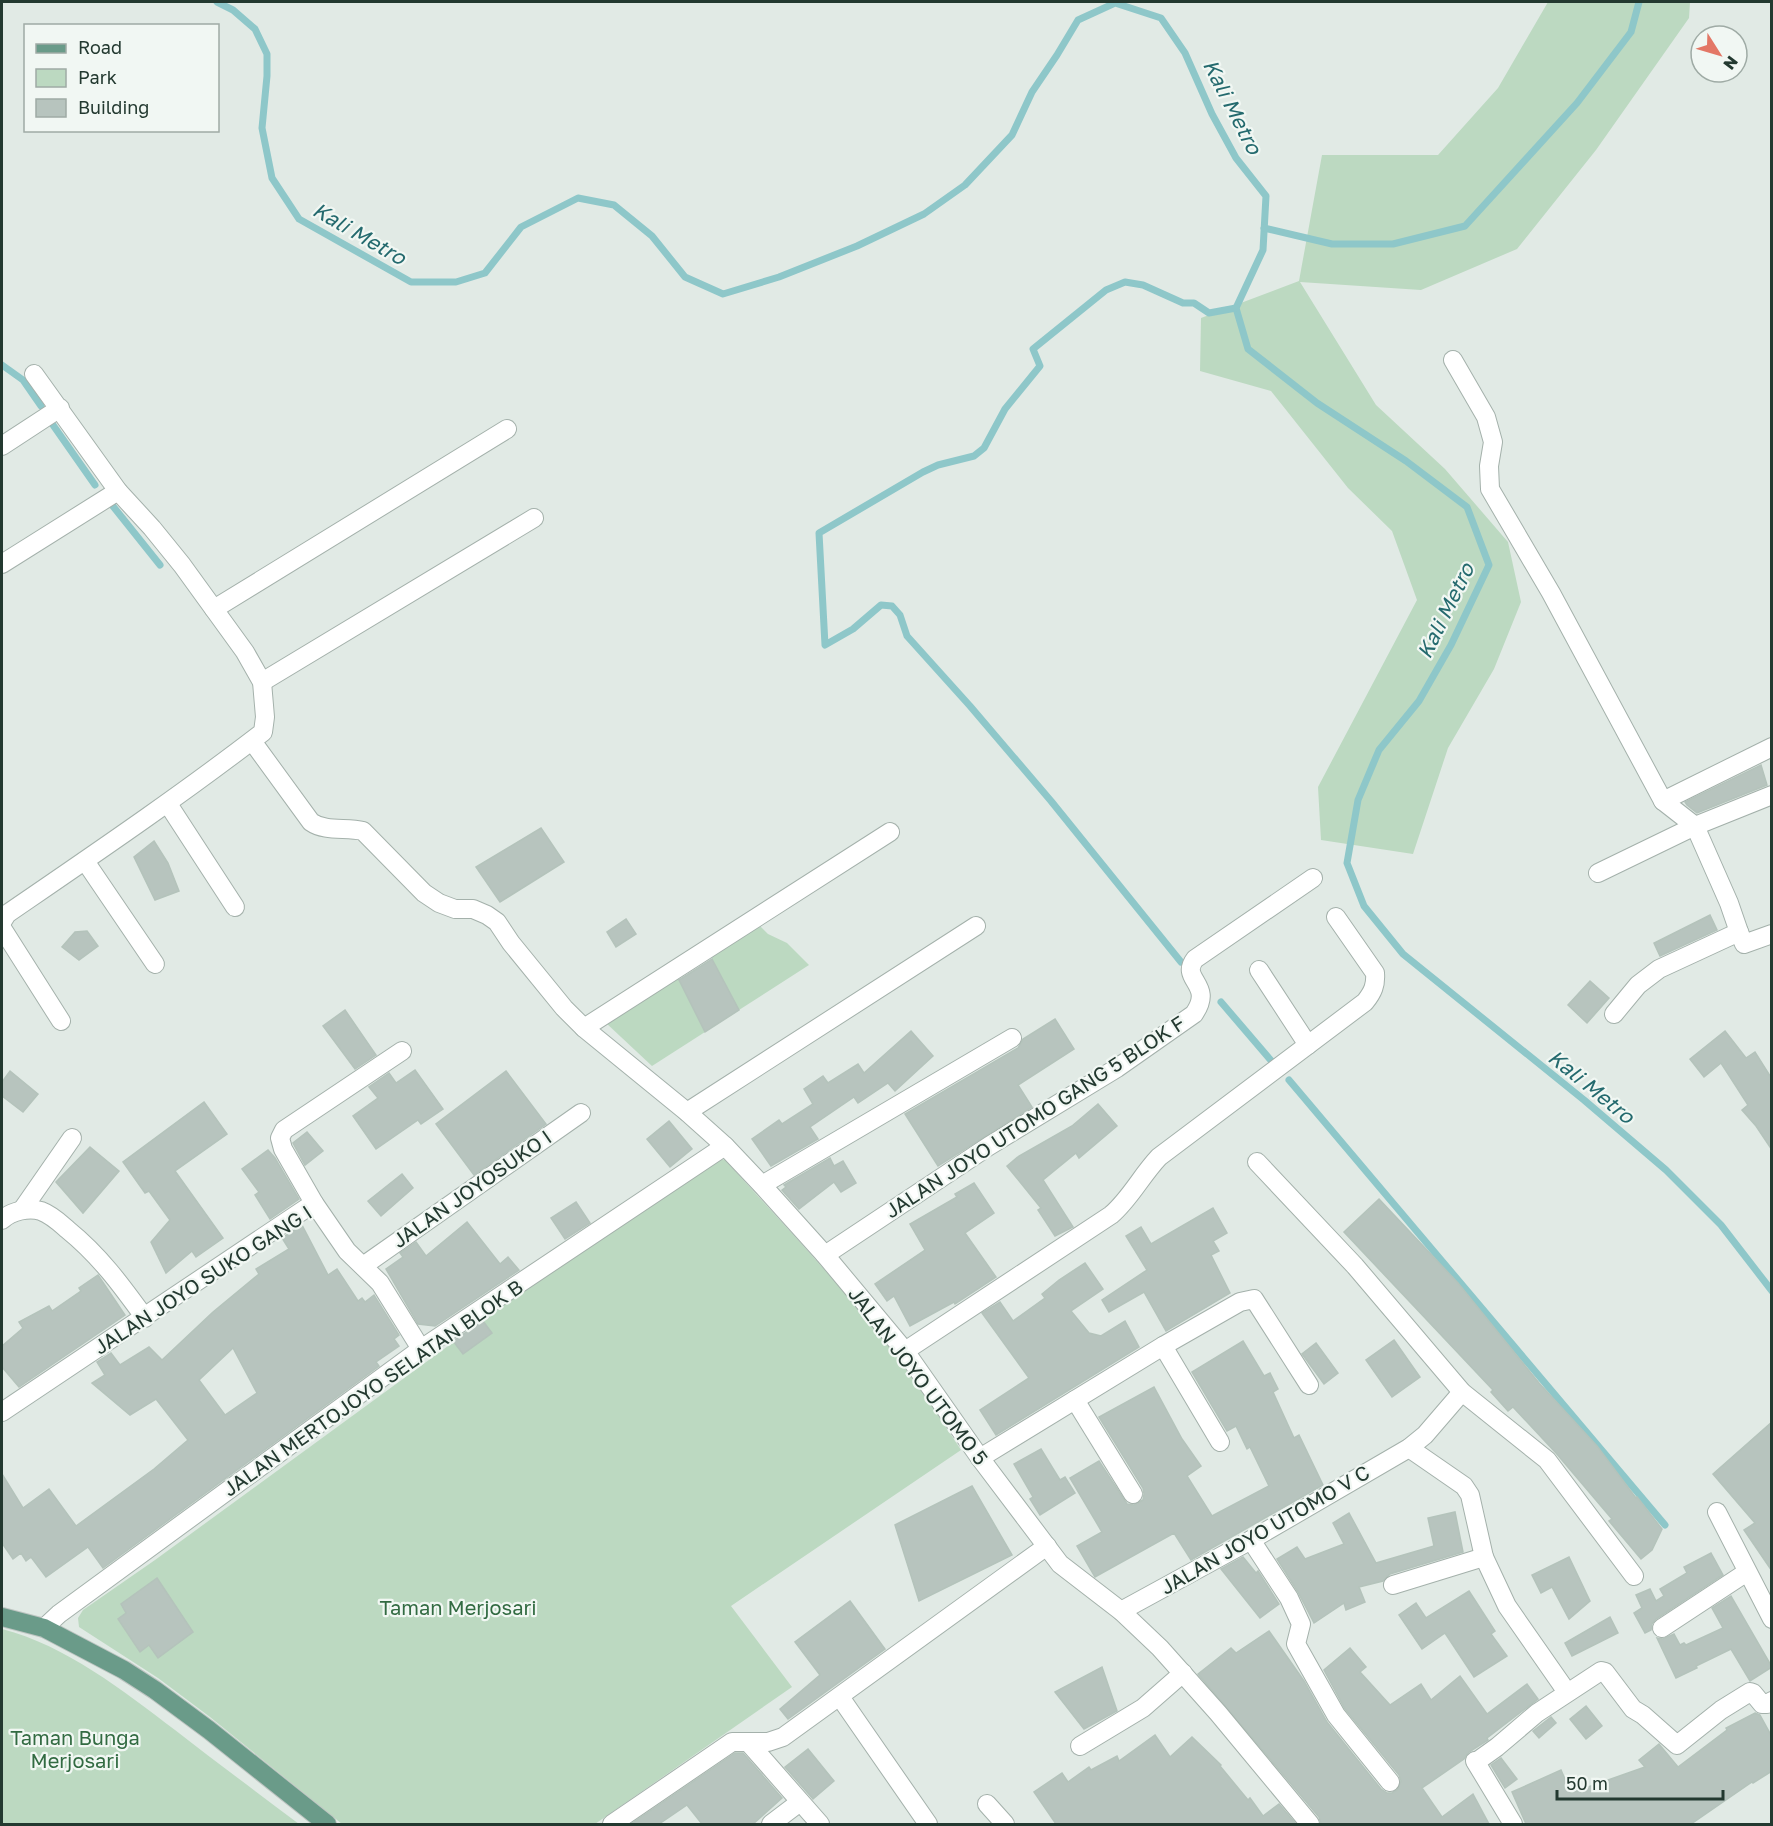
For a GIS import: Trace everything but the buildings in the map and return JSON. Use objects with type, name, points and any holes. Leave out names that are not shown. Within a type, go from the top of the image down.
[{"type":"main road","points":[[4,1615],[44,1628],[124,1670],[155,1690],[327,1824]]},
{"type":"street","points":[[1453,360],[1486,417],[1493,442],[1489,466],[1490,489],[1551,592],[1662,801],[1695,826],[1729,903],[1744,944],[1772,934]]},
{"type":"street","points":[[2,922],[7,914],[168,804],[252,741],[263,732],[265,717],[262,682],[245,652],[164,543],[118,491],[34,374]]},
{"type":"street","points":[[2,446],[60,408]]},
{"type":"street","points":[[214,609],[507,429]]},
{"type":"street","points":[[2,564],[118,491]]},
{"type":"street","points":[[262,682],[534,518]]},
{"type":"street","name":"JALAN JOYO UTOMO 5","points":[[252,741],[311,822],[317,826],[363,831],[424,893],[439,903],[456,909],[473,909],[488,915],[564,1008],[584,1028],[725,1146],[825,1255],[904,1351],[980,1458],[1060,1564],[1121,1611],[1160,1648],[1310,1824]]},
{"type":"street","points":[[1662,801],[1772,747]]},
{"type":"street","points":[[1598,873],[1695,826],[1770,800]]},
{"type":"street","points":[[168,804],[235,907]]},
{"type":"street","points":[[584,1028],[890,832]]},
{"type":"street","points":[[84,861],[154,964]]},
{"type":"street","name":"JALAN JOYO UTOMO GANG 5 BLOK F","points":[[825,1255],[989,1146],[1117,1068],[1194,1014],[1202,997],[1191,975],[1191,964],[1195,958],[1313,878]]},
{"type":"street","points":[[904,1351],[1111,1215],[1128,1198],[1141,1177],[1159,1157],[1365,1002],[1372,993],[1375,973],[1336,917]]},
{"type":"street","points":[[687,1112],[976,926]]},
{"type":"street","points":[[2,928],[61,1021]]},
{"type":"street","points":[[1614,1014],[1638,985],[1659,969],[1739,932]]},
{"type":"street","points":[[1259,970],[1308,1044]]},
{"type":"street","points":[[762,1185],[1012,1038]]},
{"type":"street","points":[[314,1203],[283,1149],[280,1138],[284,1130],[402,1051]]},
{"type":"street","name":"JALAN JOYOSUKO I","points":[[363,1266],[581,1113]]},
{"type":"street","points":[[22,1210],[72,1138]]},
{"type":"street","name":"JALAN MERTOJOYO SELATAN BLOK B","points":[[44,1628],[68,1607],[421,1349],[725,1146]]},
{"type":"street","points":[[1257,1162],[1355,1266],[1462,1392],[1547,1460],[1634,1576]]},
{"type":"street","name":"JALAN JOYO SUKO GANG I","points":[[2,1412],[314,1203],[347,1251],[380,1283],[421,1349]]},
{"type":"street","points":[[2,1220],[22,1210],[40,1210],[53,1217],[89,1247],[106,1266],[144,1318]]},
{"type":"street","points":[[980,1458],[1163,1346],[1240,1302],[1254,1299],[1309,1385]]},
{"type":"street","points":[[1163,1346],[1220,1442]]},
{"type":"street","name":"JALAN JOYO UTOMO V C","points":[[1121,1611],[1251,1540],[1409,1448],[1425,1435],[1462,1392]]},
{"type":"street","points":[[1075,1400],[1133,1494]]},
{"type":"street","points":[[1409,1448],[1464,1486],[1470,1495],[1484,1557],[1507,1606],[1562,1685]]},
{"type":"street","points":[[1717,1512],[1772,1619]]},
{"type":"street","points":[[1251,1540],[1289,1598],[1301,1624],[1296,1644],[1336,1715],[1390,1782]]},
{"type":"street","points":[[612,1824],[724,1746],[732,1742],[768,1742],[783,1737],[1047,1546]]},
{"type":"street","points":[[1393,1585],[1484,1557]]},
{"type":"street","points":[[1662,1628],[1747,1572]]},
{"type":"street","points":[[1513,1824],[1475,1761],[1497,1747],[1537,1713],[1601,1671],[1605,1672],[1633,1710],[1643,1715],[1677,1745],[1721,1710],[1750,1692],[1762,1704],[1772,1701]]},
{"type":"street","points":[[1080,1746],[1143,1708],[1183,1673]]},
{"type":"street","points":[[840,1696],[928,1824]]},
{"type":"street","points":[[748,1742],[820,1824]]},
{"type":"street","points":[[771,1824],[800,1802]]},
{"type":"street","points":[[987,1804],[1005,1824]]},
{"type":"green space","points":[[1548,2],[1690,2],[1689,18],[1596,150],[1517,249],[1421,290],[1300,282],[1376,405],[1445,469],[1508,542],[1521,602],[1494,669],[1448,748],[1413,854],[1321,840],[1318,787],[1417,600],[1392,531],[1348,488],[1271,391],[1200,371],[1201,318],[1299,281],[1322,155],[1438,155],[1498,88]]},
{"type":"green space","points":[[758,924],[768,934],[787,943],[809,965],[739,1010],[710,955]]},
{"type":"green space","points":[[677,974],[705,1032],[652,1066],[605,1022]]},
{"type":"green space","name":"Taman Merjosari","points":[[719,1159],[725,1160],[864,1316],[892,1351],[961,1450],[731,1606],[792,1687],[595,1824],[342,1824],[158,1678],[79,1627],[78,1618],[83,1610],[522,1292]]},
{"type":"green space","name":"Taman Bunga Merjosari","points":[[2,1629],[49,1646],[93,1671],[299,1824],[2,1824]]},
{"type":"waterway","name":"Kali Metro","points":[[217,2],[233,10],[255,29],[267,54],[262,128],[272,178],[299,219],[411,282],[456,282],[485,273],[521,227],[578,198],[614,205],[652,236],[685,277],[723,294],[779,277],[857,246],[924,214],[965,185],[1012,135],[1032,92],[1078,20],[1115,3],[1161,18],[1185,53],[1212,114],[1236,158],[1266,196],[1263,250],[1236,308],[1248,349],[1317,403],[1406,461],[1467,507],[1489,565],[1451,645],[1419,701],[1379,750],[1358,800],[1347,863],[1364,906],[1403,954],[1584,1100],[1666,1170],[1721,1225],[1772,1291]]},
{"type":"waterway","points":[[1264,228],[1332,244],[1393,244],[1465,226],[1577,103],[1631,32],[1639,2]]},
{"type":"waterway","points":[[1181,962],[1051,801],[907,636],[900,615],[892,606],[881,605],[853,629],[825,645],[819,533],[923,472],[938,465],[974,456],[984,448],[1005,409],[1040,366],[1033,349],[1106,290],[1125,282],[1143,285],[1183,303],[1194,303],[1209,313],[1236,308]]},
{"type":"waterway","points":[[2,365],[23,380],[41,406]]},
{"type":"waterway","points":[[53,425],[95,485]]},
{"type":"waterway","points":[[112,505],[160,565]]},
{"type":"waterway","points":[[1221,1002],[1274,1064]]},
{"type":"waterway","points":[[1289,1080],[1665,1525]]}]
